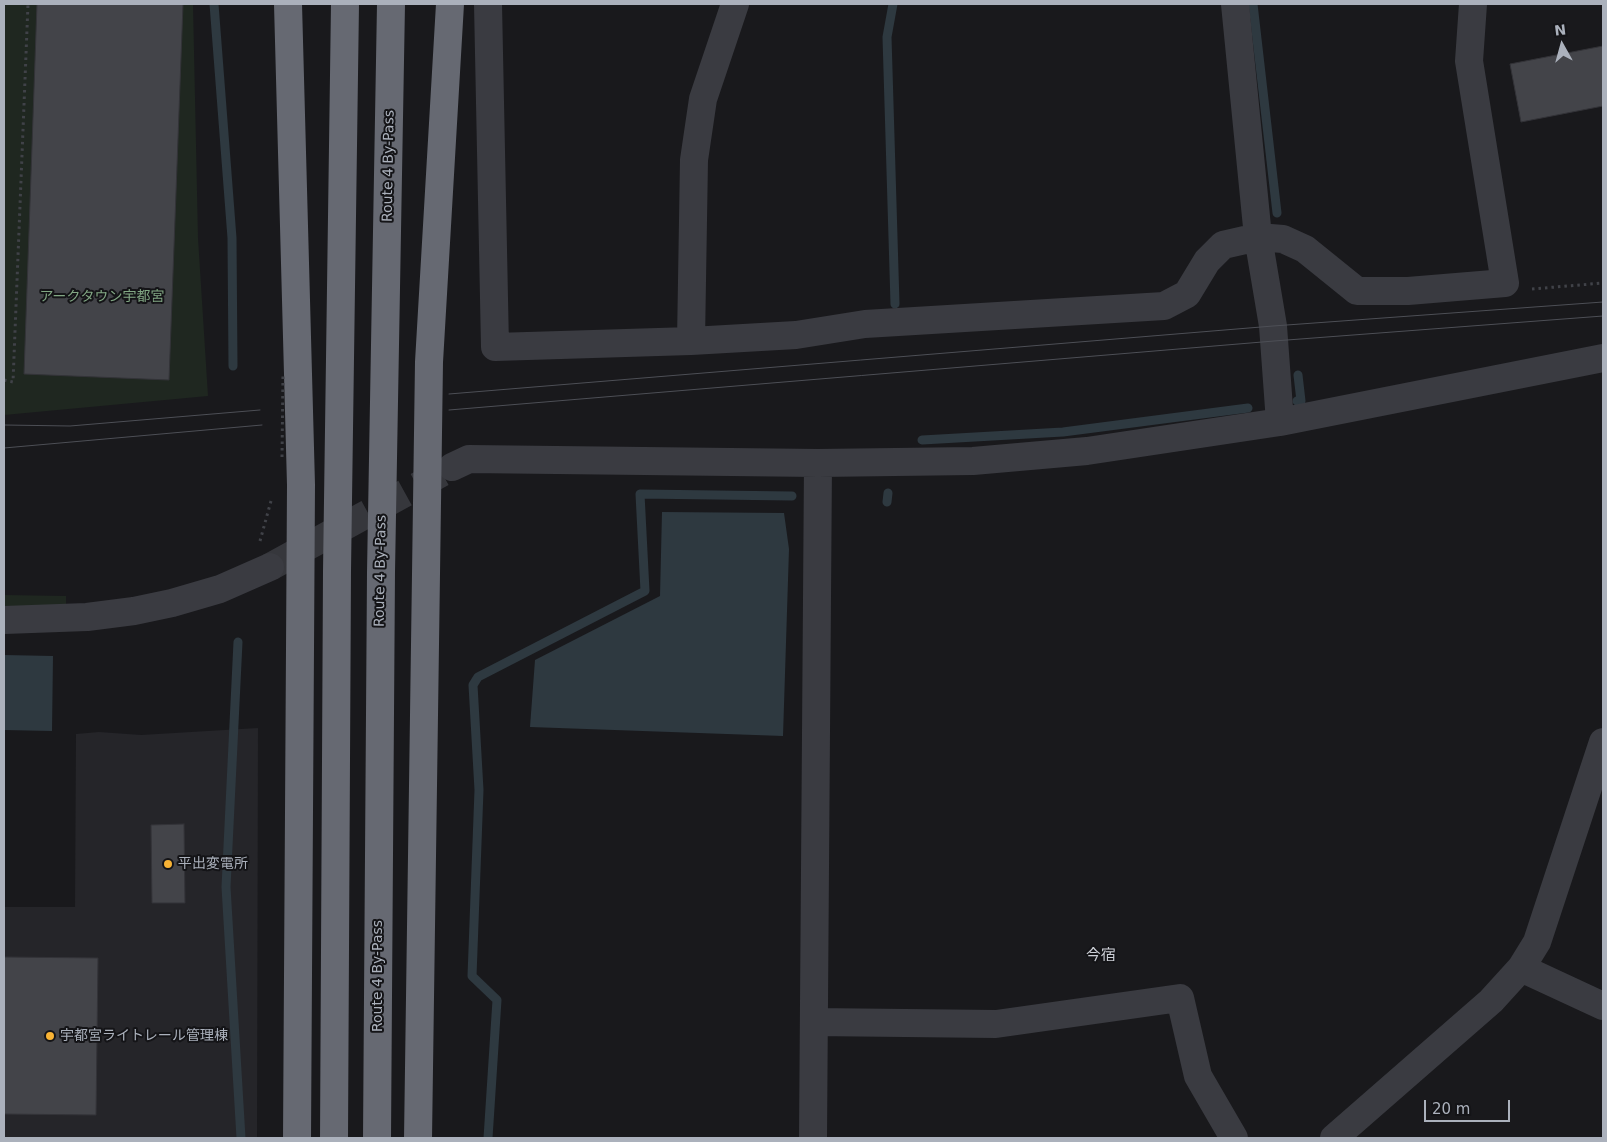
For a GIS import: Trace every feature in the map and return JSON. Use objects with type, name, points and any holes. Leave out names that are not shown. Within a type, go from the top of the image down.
[{"type":"highway","points":[[288,4],[301,485],[297,1138]]},
{"type":"highway","points":[[334,1138],[337,581],[345,4]]},
{"type":"highway","name":"Route 4 By-Pass","points":[[377,1138],[380,572],[391,4]]},
{"type":"highway","points":[[418,1138],[429,362],[450,4]]},
{"type":"street","points":[[488,4],[495,347],[691,342],[796,335],[865,324],[1164,306],[1186,294],[1207,261],[1223,246],[1258,237],[1283,239],[1305,249],[1357,291],[1408,291],[1505,283],[1469,61],[1473,4]]},
{"type":"street","points":[[691,342],[694,160],[703,99],[735,4]]},
{"type":"street","points":[[1235,4],[1258,237],[1273,326],[1280,422]]},
{"type":"street","points":[[452,467],[469,460],[494,459],[818,463],[973,461],[1087,451],[1280,422],[1603,358]]},
{"type":"street","points":[[813,1138],[818,463]]},
{"type":"street","points":[[4,620],[87,617],[172,603],[261,572]]},
{"type":"street","points":[[1334,1138],[1491,1001],[1521,968],[1537,942],[1603,742]]},
{"type":"street","points":[[1521,968],[1603,1006]]},
{"type":"street","points":[[814,1022],[996,1024],[1180,998],[1198,1076],[1234,1138]]},
{"type":"path","points":[[4,380],[12,382],[28,4]]},
{"type":"path","points":[[1505,283],[1526,290],[1603,283]]},
{"type":"path","points":[[280,466],[282,457],[283,374]]},
{"type":"path","points":[[261,572],[272,494]]},
{"type":"shaded area","points":[[662,512],[784,513],[789,549],[783,736],[530,727],[535,660],[660,596]]},
{"type":"shaded area","points":[[4,655],[53,656],[52,731],[4,730]]},
{"type":"shaded area","points":[[258,728],[257,1138],[4,1138],[4,907],[75,907],[76,734],[99,732],[141,735]]},
{"type":"green space","name":"アークタウン宇都宮","points":[[4,4],[193,4],[198,238],[208,396],[4,415]]},
{"type":"green space","points":[[4,595],[66,596],[66,610],[4,612]]},
{"type":"building","name":"アークタウン宇都宮","points":[[37,4],[183,4],[169,380],[24,374]]},
{"type":"building","points":[[1603,46],[1603,106],[1521,122],[1510,64]]},
{"type":"building","name":"平出変電所","points":[[184,824],[185,903],[152,903],[151,825]]},
{"type":"building","name":"宇都宮ライトレール管理棟","points":[[4,957],[98,958],[96,1115],[4,1114]]},
{"type":"waterway","points":[[214,4],[232,238],[233,366]]},
{"type":"waterway","points":[[893,4],[887,37],[895,304]]},
{"type":"waterway","points":[[1253,4],[1277,213]]},
{"type":"waterway","points":[[1297,401],[1301,401],[1298,375]]},
{"type":"waterway","points":[[922,440],[1063,432],[1248,408]]},
{"type":"waterway","points":[[887,502],[888,493]]},
{"type":"waterway","points":[[488,1138],[497,1000],[472,976],[479,790],[473,685],[478,677],[645,591],[640,494],[792,496]]},
{"type":"waterway","points":[[238,642],[226,887],[241,1138]]},
{"type":"tunnel","points":[[270,567],[447,470]]},
{"type":"tram line","points":[[449,394],[1273,326],[1603,302]]},
{"type":"tram line","points":[[449,410],[1274,341],[1603,316]]},
{"type":"tram line","points":[[4,425],[70,426],[260,410]]},
{"type":"tram line","points":[[4,448],[262,425]]},
{"type":"place","name":"平出変電所","points":[[168,864]]},
{"type":"place","name":"宇都宮ライトレール管理棟","points":[[50,1036]]},
{"type":"district","name":"今宿","points":[[1101,956]]}]
